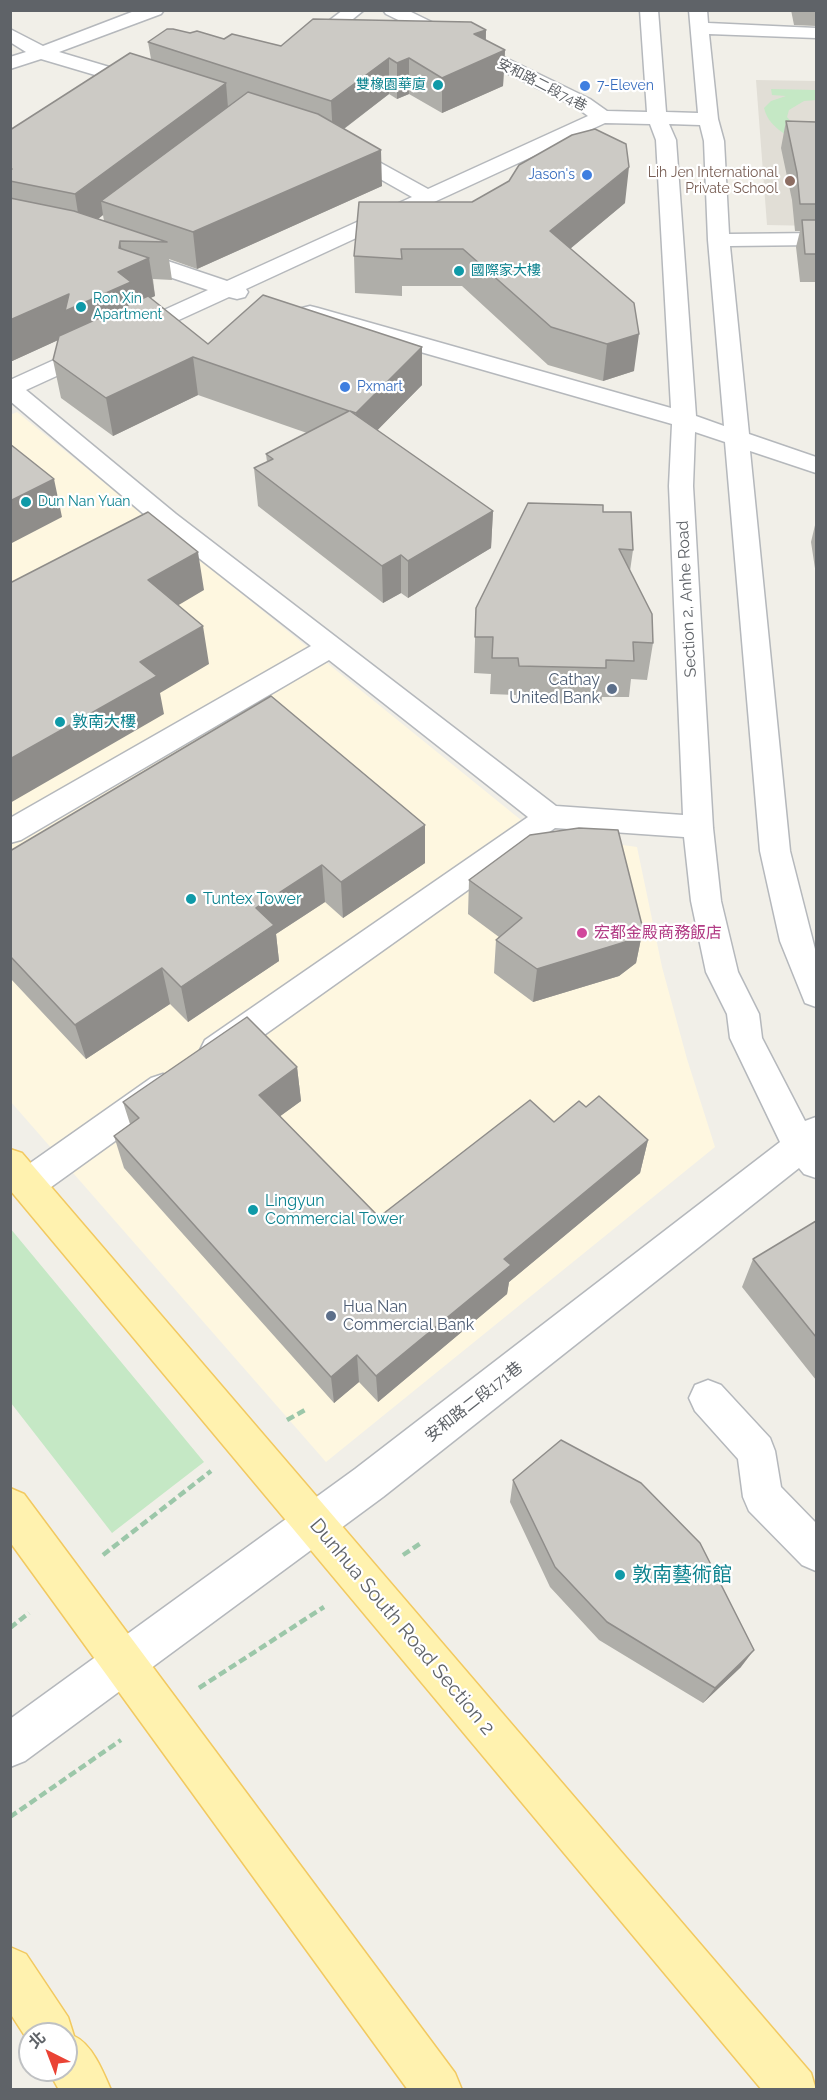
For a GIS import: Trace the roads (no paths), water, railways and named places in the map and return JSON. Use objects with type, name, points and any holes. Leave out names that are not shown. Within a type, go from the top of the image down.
[{"type":"main road","name":"Dunhua South Road Section 2","points":[[19,1174],[794,2090]]},
{"type":"main road","points":[[10,1508],[438,2090]]},
{"type":"main road","points":[[10,1970],[43,2022]]},
{"type":"main road","points":[[78,2076],[87,2090]]},
{"type":"street","points":[[10,64],[155,10]]},
{"type":"street","points":[[296,54],[356,10]]},
{"type":"street","name":"安和路二段74巷","points":[[392,10],[583,103],[602,117]]},
{"type":"street","name":"Section 2, Anhe Road","points":[[649,10],[657,118],[666,140],[684,421],[681,486],[699,828],[706,901],[722,972],[743,1014],[746,1038],[811,1147]]},
{"type":"street","points":[[816,33],[698,19],[708,119],[714,141],[719,240],[775,851],[796,941],[816,994]]},
{"type":"street","points":[[10,34],[42,53],[164,90]]},
{"type":"street","points":[[104,89],[122,76],[150,64]]},
{"type":"street","points":[[699,828],[663,823],[549,817],[332,646],[156,526],[10,389],[602,117],[708,119]]},
{"type":"street","points":[[326,143],[427,197]]},
{"type":"street","points":[[719,240],[816,240]]},
{"type":"street","points":[[108,248],[262,299]]},
{"type":"street","points":[[285,306],[640,406],[816,465]]},
{"type":"street","points":[[10,832],[332,646]]},
{"type":"street","points":[[19,1174],[193,1067],[549,817]]},
{"type":"street","name":"安和路二段171巷","points":[[10,1746],[421,1443],[783,1161],[811,1147]]},
{"type":"street","points":[[708,1398],[756,1451],[763,1497],[816,1551]]},
{"type":"place","name":"雙橡園華廈","points":[[438,85]]},
{"type":"place","name":"7-Eleven","points":[[585,86]]},
{"type":"place","name":"Jason's","points":[[587,175]]},
{"type":"place","name":"Lih Jen International Private School","points":[[790,181]]},
{"type":"place","name":"國際家大樓","points":[[459,271]]},
{"type":"place","name":"Ron Xin Apartment","points":[[81,307]]},
{"type":"place","name":"Pxmart","points":[[345,387]]},
{"type":"place","name":"Dun Nan Yuan","points":[[26,502]]},
{"type":"place","name":"Cathay United Bank","points":[[612,689]]},
{"type":"place","name":"敦南大樓","points":[[60,722]]},
{"type":"place","name":"Tuntex Tower","points":[[191,899]]},
{"type":"place","name":"宏都金殿商務飯店","points":[[582,933]]},
{"type":"place","name":"Lingyun Commercial Tower","points":[[253,1210]]},
{"type":"place","name":"Hua Nan Commercial Bank","points":[[331,1316]]},
{"type":"place","name":"敦南藝術館","points":[[620,1575]]}]
